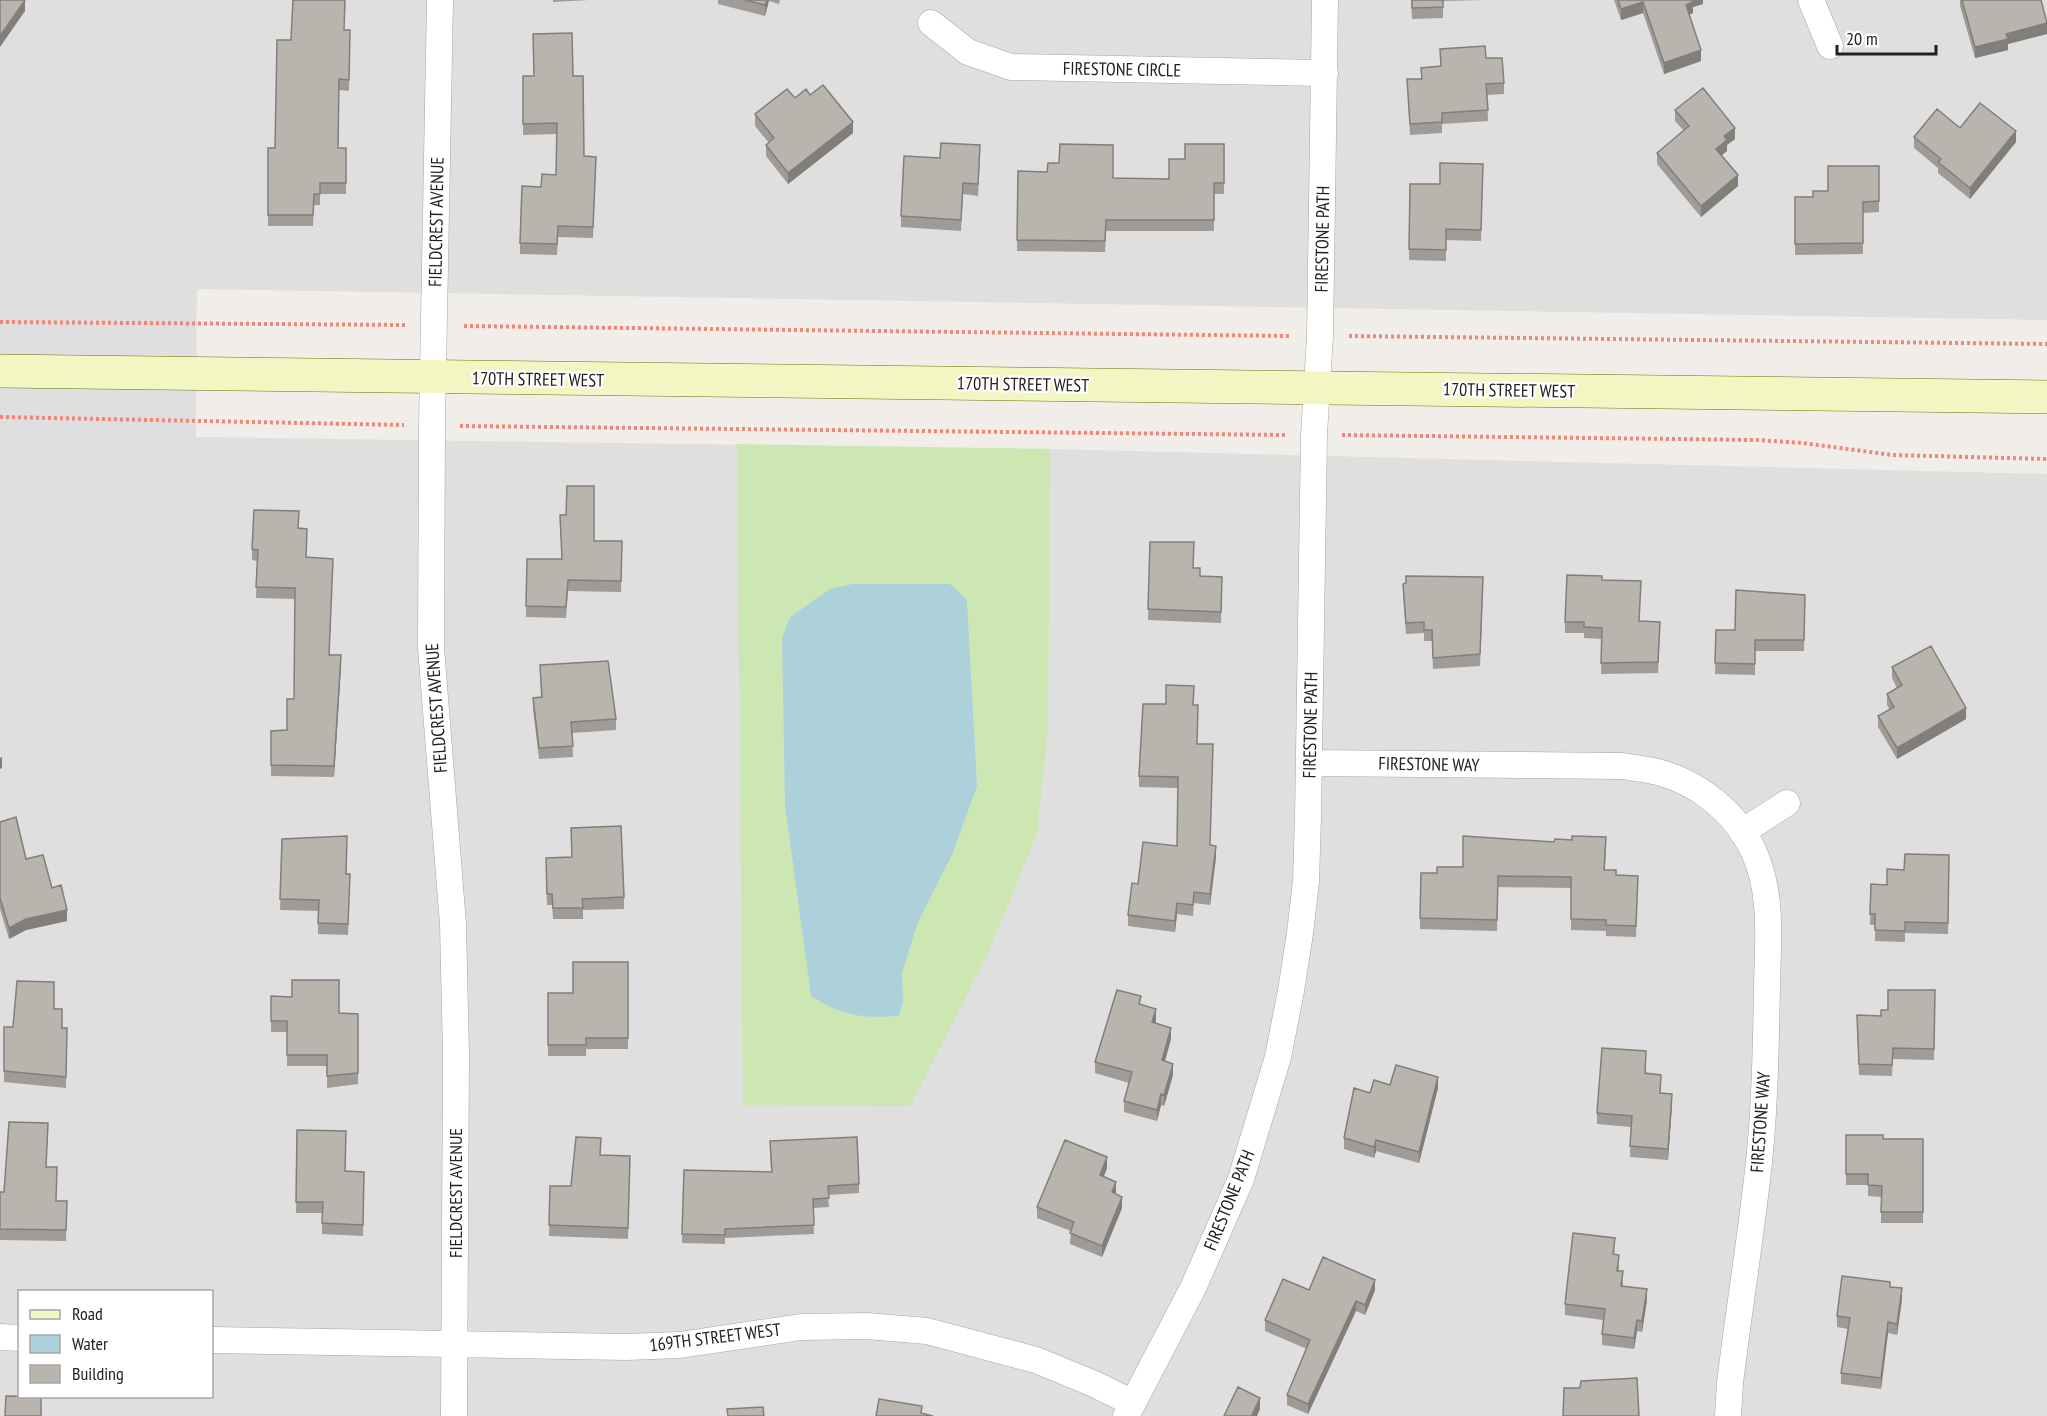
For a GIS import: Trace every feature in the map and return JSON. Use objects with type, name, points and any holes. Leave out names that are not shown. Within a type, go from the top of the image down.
[{"type":"street","name":"FIELDCREST AVENUE","points":[[440,0],[432,425],[431,648],[453,924],[456,1054],[454,1416]]},
{"type":"street","name":"FIRESTONE PATH","points":[[1130,1410],[1193,1288],[1240,1179],[1278,1057],[1300,933],[1306,880],[1314,435],[1320,336],[1325,0]]},
{"type":"street","points":[[1811,0],[1830,46]]},
{"type":"street","name":"FIRESTONE CIRCLE","points":[[931,23],[968,52],[1011,67],[1325,73]]},
{"type":"street","name":"170TH STREET WEST","points":[[0,371],[2047,397]]},
{"type":"street","name":"FIRESTONE WAY","points":[[1309,763],[1622,766],[1657,772],[1690,784],[1719,805],[1753,849],[1762,872],[1767,896],[1767,1012],[1759,1160],[1730,1383],[1728,1416]]},
{"type":"street","points":[[1742,832],[1786,802]]},
{"type":"street","name":"169TH STREET WEST","points":[[213,1340],[626,1347],[680,1345],[801,1327],[867,1326],[927,1331],[1025,1357],[1092,1383],[1130,1410]]},
{"type":"street","points":[[0,1337],[18,1338]]},
{"type":"path","points":[[0,322],[2047,344]]},
{"type":"path","points":[[0,417],[432,425],[1757,440],[1803,443],[1892,455],[2047,459]]},
{"type":"shaded area","points":[[0,0],[2047,0],[2047,320],[197,289],[196,437],[1050,449],[2047,474],[2047,1416],[0,1416]]},
{"type":"green space","points":[[737,444],[1050,449],[1048,727],[1037,833],[987,956],[910,1106],[743,1105]],"holes":[[[967,600],[977,786],[953,853],[918,922],[902,973],[903,1001],[811,996],[785,806],[782,638]]]},
{"type":"water","points":[[853,584],[950,584],[967,600],[977,786],[953,853],[918,922],[902,973],[903,1001],[899,1016],[853,1015],[811,996],[785,806],[782,638],[790,617],[832,588]]},
{"type":"building","points":[[0,0],[25,0],[0,36]]},
{"type":"building","points":[[293,0],[345,0],[344,30],[350,30],[349,80],[339,79],[338,148],[346,148],[346,183],[320,183],[320,194],[314,194],[313,215],[268,215],[268,148],[275,148],[277,40],[291,40]]},
{"type":"building","points":[[745,0],[767,0],[765,5]]},
{"type":"building","points":[[1412,0],[1443,0],[1443,7],[1412,8]]},
{"type":"building","points":[[1618,0],[1692,0],[1693,2],[1686,5],[1701,50],[1664,63],[1643,2],[1621,9]]},
{"type":"building","points":[[1962,0],[2041,0],[2047,23],[2006,34],[2008,39],[1975,47]]},
{"type":"building","points":[[572,33],[573,76],[583,76],[584,156],[596,157],[593,227],[558,226],[557,244],[520,243],[522,186],[541,187],[542,174],[556,175],[557,123],[523,124],[523,76],[534,76],[533,34]]},
{"type":"building","points":[[1485,46],[1486,58],[1502,58],[1504,83],[1486,84],[1488,110],[1442,113],[1442,122],[1410,124],[1407,79],[1422,79],[1421,68],[1441,66],[1440,49]]},
{"type":"building","points":[[823,85],[853,122],[788,173],[766,145],[774,138],[755,114],[787,89],[795,98],[806,89],[810,95]]},
{"type":"building","points":[[1703,88],[1735,128],[1724,136],[1727,140],[1716,149],[1738,175],[1701,206],[1657,153],[1689,126],[1675,110]]},
{"type":"building","points":[[1980,103],[2016,131],[1970,188],[1938,162],[1941,159],[1914,137],[1937,109],[1960,128]]},
{"type":"building","points":[[941,143],[980,145],[978,184],[963,183],[961,220],[901,216],[904,156],[940,158]]},
{"type":"building","points":[[1060,144],[1113,145],[1113,178],[1169,179],[1169,159],[1185,159],[1185,144],[1224,144],[1224,183],[1214,183],[1214,220],[1106,220],[1105,241],[1017,240],[1018,171],[1047,172],[1048,163],[1059,163]]},
{"type":"building","points":[[1440,163],[1483,164],[1481,230],[1446,229],[1446,250],[1409,249],[1410,184],[1440,184]]},
{"type":"building","points":[[1828,166],[1879,166],[1879,201],[1863,202],[1863,243],[1795,244],[1795,197],[1813,197],[1813,191],[1828,191]]},
{"type":"building","points":[[567,486],[594,486],[594,541],[622,541],[621,581],[568,580],[566,607],[526,606],[527,559],[562,559],[560,515],[566,515]]},
{"type":"building","points":[[254,510],[299,511],[298,528],[307,529],[306,557],[333,559],[329,655],[341,655],[334,766],[271,765],[271,731],[287,730],[287,699],[294,699],[295,588],[256,587],[258,550],[252,549]]},
{"type":"building","points":[[1150,542],[1194,542],[1193,568],[1200,568],[1200,576],[1222,577],[1221,612],[1148,609]]},
{"type":"building","points":[[1567,575],[1602,576],[1602,580],[1641,581],[1639,621],[1660,622],[1658,662],[1601,663],[1602,628],[1584,627],[1584,622],[1565,622]]},
{"type":"building","points":[[1406,576],[1483,577],[1480,654],[1433,658],[1432,630],[1424,630],[1424,622],[1406,623],[1403,584],[1406,583]]},
{"type":"building","points":[[1736,590],[1805,595],[1804,640],[1755,640],[1755,664],[1715,663],[1716,630],[1735,630]]},
{"type":"building","points":[[1931,646],[1966,708],[1897,748],[1878,716],[1894,707],[1887,694],[1902,685],[1892,667]]},
{"type":"building","points":[[608,661],[616,719],[571,722],[573,746],[539,748],[533,698],[542,697],[540,665]]},
{"type":"building","points":[[1166,685],[1194,686],[1193,705],[1198,705],[1197,744],[1213,744],[1210,845],[1216,846],[1210,894],[1194,892],[1193,905],[1177,903],[1175,921],[1128,915],[1132,883],[1138,884],[1143,842],[1177,846],[1178,777],[1139,776],[1143,704],[1166,704]]},
{"type":"building","points":[[16,817],[26,859],[43,855],[52,888],[61,885],[67,910],[26,919],[9,928],[0,898],[0,822]]},
{"type":"building","points":[[621,826],[624,897],[582,899],[583,908],[553,908],[552,894],[547,894],[546,858],[572,857],[571,828]]},
{"type":"building","points":[[347,836],[346,874],[350,874],[348,924],[318,923],[319,900],[280,899],[282,839]]},
{"type":"building","points":[[1463,836],[1554,842],[1555,839],[1572,840],[1572,836],[1606,837],[1604,870],[1616,870],[1616,875],[1638,876],[1636,926],[1606,925],[1606,920],[1571,919],[1571,877],[1498,876],[1497,920],[1420,918],[1421,873],[1437,873],[1437,867],[1463,867]]},
{"type":"building","points":[[1905,854],[1949,855],[1948,923],[1905,922],[1905,931],[1875,930],[1875,914],[1870,914],[1871,884],[1887,885],[1887,869],[1904,870]]},
{"type":"building","points":[[573,962],[628,962],[628,1038],[586,1038],[586,1045],[548,1045],[548,993],[573,993]]},
{"type":"building","points":[[292,980],[339,980],[339,1013],[358,1014],[358,1073],[327,1076],[327,1055],[287,1055],[287,1021],[271,1021],[271,996],[292,997]]},
{"type":"building","points":[[17,981],[54,982],[54,1009],[62,1009],[62,1028],[67,1028],[66,1077],[4,1071],[4,1027],[13,1027]]},
{"type":"building","points":[[1117,990],[1141,996],[1139,1004],[1156,1009],[1152,1022],[1171,1028],[1162,1060],[1173,1064],[1157,1110],[1124,1101],[1132,1072],[1095,1062]]},
{"type":"building","points":[[1888,990],[1935,990],[1934,1049],[1893,1048],[1892,1065],[1859,1064],[1857,1015],[1881,1016],[1881,1010],[1888,1010]]},
{"type":"building","points":[[1602,1048],[1646,1051],[1645,1073],[1661,1075],[1660,1093],[1672,1094],[1668,1149],[1630,1146],[1632,1116],[1597,1113]]},
{"type":"building","points":[[1396,1065],[1438,1077],[1419,1152],[1376,1140],[1374,1147],[1344,1138],[1354,1088],[1370,1093],[1374,1080],[1390,1085]]},
{"type":"building","points":[[9,1122],[48,1123],[46,1167],[57,1167],[56,1201],[67,1201],[66,1230],[0,1229],[0,1192],[4,1192]]},
{"type":"building","points":[[297,1130],[346,1131],[345,1171],[364,1172],[363,1225],[322,1223],[323,1202],[296,1202]]},
{"type":"building","points":[[1846,1135],[1883,1135],[1883,1139],[1923,1139],[1923,1212],[1881,1212],[1882,1186],[1868,1185],[1868,1174],[1846,1174]]},
{"type":"building","points":[[576,1137],[601,1138],[600,1155],[630,1156],[628,1228],[549,1225],[550,1186],[571,1186]]},
{"type":"building","points":[[857,1137],[859,1184],[828,1186],[829,1198],[813,1199],[814,1225],[725,1229],[725,1235],[682,1234],[684,1170],[772,1172],[770,1141]]},
{"type":"building","points":[[1065,1140],[1107,1157],[1100,1175],[1116,1182],[1112,1192],[1122,1197],[1102,1246],[1070,1233],[1074,1222],[1037,1207]]},
{"type":"building","points":[[1573,1233],[1615,1238],[1613,1254],[1619,1255],[1617,1271],[1623,1271],[1621,1286],[1647,1289],[1642,1321],[1637,1320],[1634,1338],[1602,1334],[1605,1309],[1565,1304]]},
{"type":"building","points":[[1323,1257],[1375,1280],[1365,1305],[1356,1301],[1308,1404],[1287,1395],[1310,1340],[1265,1320],[1283,1279],[1309,1290]]},
{"type":"building","points":[[1842,1276],[1890,1282],[1890,1287],[1902,1288],[1897,1324],[1888,1322],[1881,1378],[1841,1373],[1850,1318],[1837,1316]]},
{"type":"building","points":[[1637,1378],[1639,1416],[1563,1416],[1564,1388],[1580,1388],[1581,1381]]},
{"type":"building","points":[[1238,1387],[1260,1398],[1252,1415],[1254,1416],[1224,1416]]},
{"type":"building","points":[[6,1396],[41,1398],[41,1416],[5,1416]]},
{"type":"building","points":[[879,1399],[922,1406],[921,1413],[933,1416],[876,1416]]},
{"type":"building","points":[[763,1407],[764,1416],[728,1416],[727,1409]]}]
